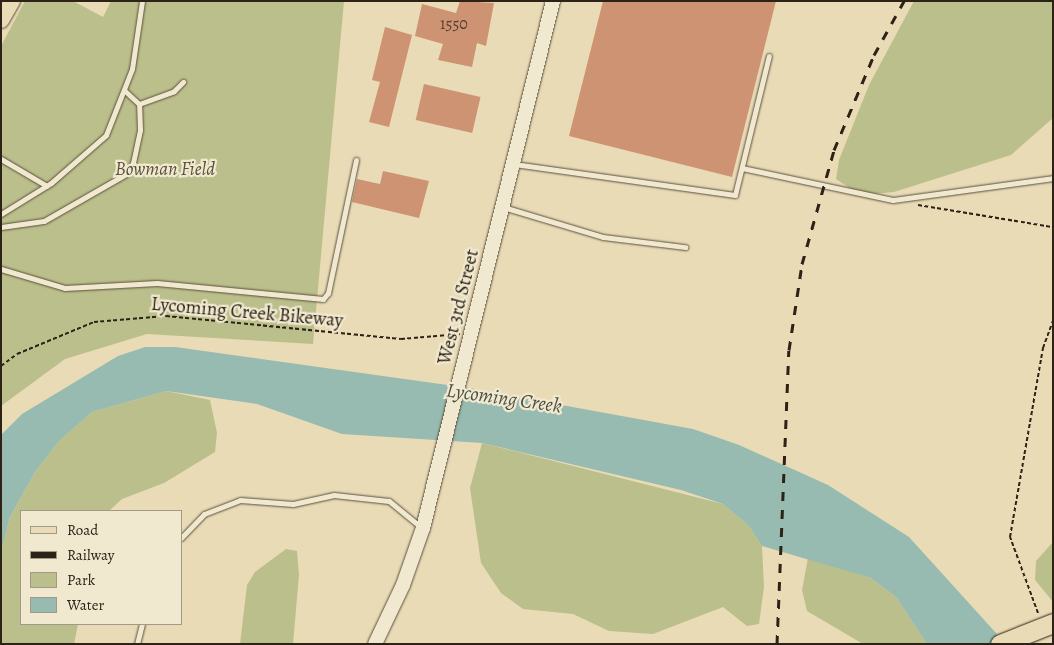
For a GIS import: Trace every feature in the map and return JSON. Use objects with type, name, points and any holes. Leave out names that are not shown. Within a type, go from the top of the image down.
[{"type":"highway","points":[[1000,644],[1046,620]]},
{"type":"main road","points":[[1,20],[12,1]]},
{"type":"main road","name":"West 3rd Street","points":[[375,644],[406,579],[423,528],[553,1]]},
{"type":"lane","points":[[1,214],[47,186],[102,140],[126,92],[142,1]]},
{"type":"lane","points":[[513,164],[735,195],[769,56]]},
{"type":"lane","points":[[139,104],[174,91],[183,82]]},
{"type":"lane","points":[[1,227],[44,220],[118,182],[137,149],[139,104],[126,92]]},
{"type":"lane","points":[[1,159],[47,186]]},
{"type":"lane","points":[[1,269],[65,288],[157,283],[322,299],[328,293],[356,160]]},
{"type":"lane","points":[[742,168],[904,200],[953,188],[1053,178]]},
{"type":"lane","points":[[502,207],[612,239],[685,247]]},
{"type":"lane","points":[[182,537],[204,514],[240,500],[293,504],[334,495],[389,501],[423,528]]},
{"type":"lane","points":[[138,644],[142,625]]},
{"type":"path","points":[[904,200],[1053,227]]},
{"type":"path","name":"Lycoming Creek Bikeway","points":[[1,366],[17,354],[94,322],[166,316],[401,339],[472,332]]},
{"type":"path","points":[[1046,620],[1010,537],[1043,348],[1053,320]]},
{"type":"green space","name":"Bowman Field","points":[[25,1],[73,1],[103,17],[111,1],[344,1],[313,344],[147,334],[65,359],[1,406],[1,46]]},
{"type":"green space","points":[[914,1],[1053,1],[1053,118],[1011,155],[894,192],[872,194],[851,189],[836,179],[839,160],[869,85]]},
{"type":"green space","points":[[166,391],[210,400],[217,433],[215,452],[164,483],[122,499],[110,510],[20,510],[20,625],[78,625],[74,644],[1,644],[1,552],[10,517],[35,472],[59,441],[92,412]]},
{"type":"green space","points":[[482,443],[723,504],[748,525],[762,546],[764,587],[759,624],[747,626],[723,607],[653,634],[609,631],[573,614],[523,609],[501,593],[481,563],[470,488]]},
{"type":"green space","points":[[1053,542],[1053,602],[1035,580],[1036,561]]},
{"type":"green space","points":[[286,549],[297,551],[299,575],[293,644],[240,644],[247,585],[255,572]]},
{"type":"green space","points":[[808,558],[871,578],[896,597],[927,644],[863,644],[807,611],[802,590]]},
{"type":"water","name":"Lycoming Creek","points":[[145,347],[175,347],[469,388],[693,429],[739,445],[828,485],[909,537],[1006,644],[927,644],[896,597],[871,578],[762,546],[748,525],[723,504],[681,490],[482,443],[342,434],[257,404],[166,391],[92,412],[59,441],[35,472],[10,517],[1,552],[1,435],[22,414],[118,356]]},
{"type":"building","points":[[460,1],[494,3],[486,46],[477,43],[472,67],[438,60],[443,44],[415,36],[422,4],[456,13]]},
{"type":"building","points":[[603,1],[776,1],[732,177],[569,136]]},
{"type":"building","points":[[385,27],[412,35],[389,127],[369,122],[380,82],[372,80]]},
{"type":"building","points":[[424,84],[481,97],[472,133],[416,120]]},
{"type":"building","points":[[383,171],[429,181],[419,218],[352,202],[357,179],[380,184]]},
{"type":"railway","points":[[777,644],[789,350],[802,264],[834,150],[874,55],[904,1]]}]
